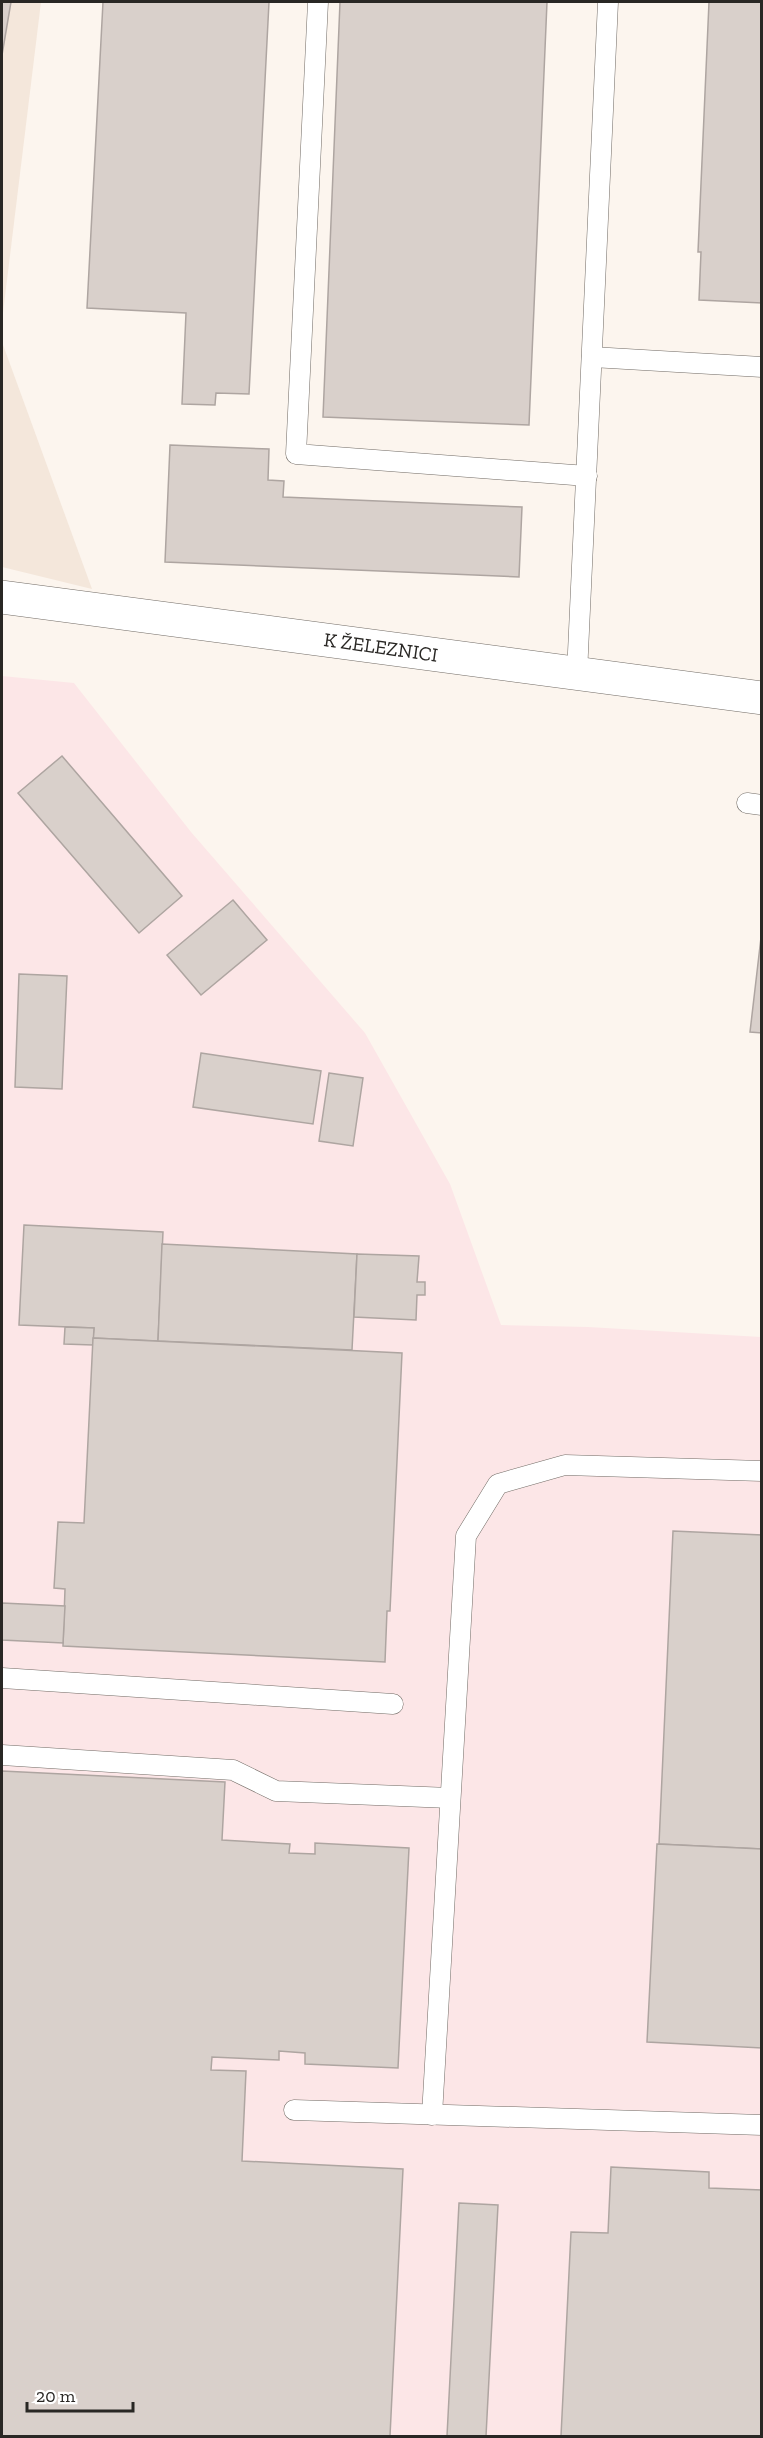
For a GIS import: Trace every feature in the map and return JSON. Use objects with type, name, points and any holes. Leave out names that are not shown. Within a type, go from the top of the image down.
[{"type":"street","name":"K ŽELEZNICI","points":[[2,597],[762,698]]},
{"type":"lane","points":[[318,2],[296,454],[586,476]]},
{"type":"lane","points":[[576,674],[608,2]]},
{"type":"lane","points":[[592,357],[762,367]]},
{"type":"lane","points":[[432,2115],[466,1536],[498,1484],[565,1465],[762,1471]]},
{"type":"lane","points":[[2,1678],[393,1704]]},
{"type":"lane","points":[[2,1755],[233,1770],[276,1791],[450,1798]]},
{"type":"lane","points":[[294,2110],[762,2125]]},
{"type":"shaded area","points":[[2,2],[41,2],[2,321]]},
{"type":"shaded area","points":[[2,342],[92,589],[2,567]]},
{"type":"shaded area","points":[[2,676],[74,683],[191,832],[365,1033],[450,1184],[501,1325],[588,1327],[761,1337],[761,2436],[2,2436]]},
{"type":"building","points":[[2,2],[11,2],[2,55]]},
{"type":"building","points":[[103,2],[269,2],[249,394],[216,393],[215,405],[182,404],[186,313],[87,308]]},
{"type":"building","points":[[340,2],[547,2],[529,425],[323,417]]},
{"type":"building","points":[[709,2],[762,2],[762,303],[699,300],[701,252],[698,252]]},
{"type":"building","points":[[170,445],[269,449],[268,480],[284,481],[283,497],[522,507],[519,577],[165,562]]},
{"type":"building","points":[[62,756],[182,896],[139,933],[18,793]]},
{"type":"building","points":[[233,900],[267,940],[201,995],[167,955]]},
{"type":"building","points":[[762,929],[762,1033],[750,1032]]},
{"type":"building","points":[[19,974],[67,976],[62,1089],[15,1087]]},
{"type":"building","points":[[201,1053],[321,1071],[313,1124],[193,1107]]},
{"type":"building","points":[[329,1073],[363,1078],[353,1146],[319,1141]]},
{"type":"building","points":[[24,1225],[163,1232],[158,1341],[93,1338],[94,1328],[19,1325]]},
{"type":"building","points":[[162,1244],[357,1254],[352,1350],[158,1341]]},
{"type":"building","points":[[357,1254],[419,1256],[417,1282],[425,1282],[425,1295],[417,1295],[416,1320],[354,1317]]},
{"type":"building","points":[[65,1327],[94,1328],[93,1345],[64,1344]]},
{"type":"building","points":[[93,1338],[402,1353],[390,1611],[387,1611],[385,1662],[63,1646],[65,1589],[54,1588],[58,1522],[84,1523]]},
{"type":"building","points":[[673,1531],[762,1535],[762,1849],[659,1844]]},
{"type":"building","points":[[2,1603],[65,1606],[63,1643],[2,1640]]},
{"type":"building","points":[[2,1771],[225,1782],[222,1840],[290,1844],[289,1853],[315,1854],[315,1843],[409,1848],[398,2068],[305,2064],[305,2053],[279,2051],[279,2060],[212,2057],[211,2070],[246,2071],[242,2161],[403,2169],[390,2436],[2,2436]]},
{"type":"building","points":[[657,1844],[762,1849],[762,2048],[647,2042]]},
{"type":"building","points":[[611,2167],[709,2172],[709,2188],[762,2190],[762,2436],[561,2436],[571,2232],[608,2233]]},
{"type":"building","points":[[459,2203],[498,2205],[486,2436],[447,2436]]}]
